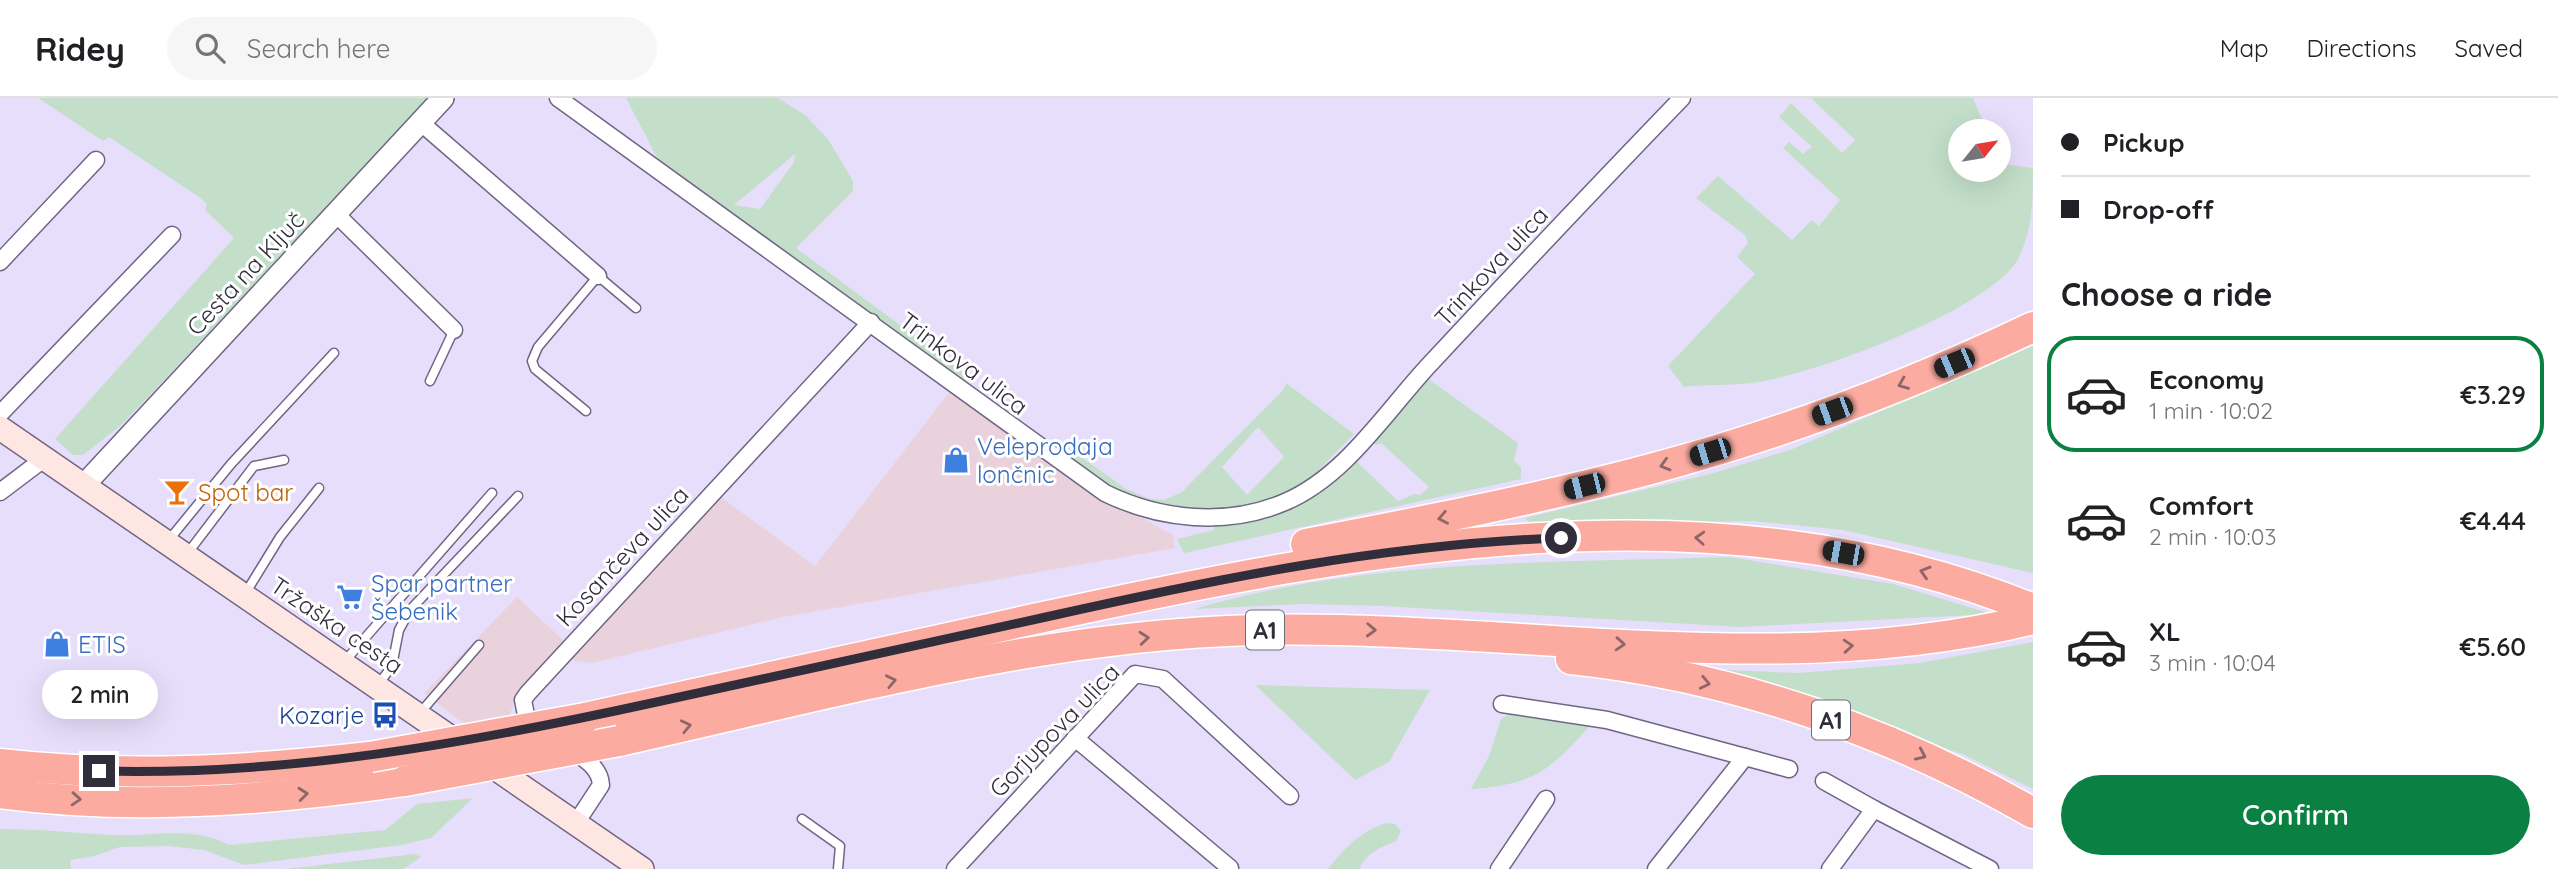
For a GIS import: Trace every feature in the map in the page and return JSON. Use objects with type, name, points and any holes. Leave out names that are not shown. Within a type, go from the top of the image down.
[{"type":"highway","points":[[1106,604],[1138,584],[1179,569],[1478,511],[1689,458],[1853,404],[2033,327]]},
{"type":"highway","name":"A1","points":[[0,764],[99,771],[185,772],[370,757],[585,718],[1260,572],[1366,554],[1475,542],[1615,537],[1734,539],[1821,549],[1907,567],[1990,592],[2033,609]]},
{"type":"highway","points":[[1479,636],[1667,647],[1796,649],[1926,639],[2033,619]]},
{"type":"highway","name":"A1","points":[[0,793],[95,800],[181,801],[270,797],[405,781],[619,741],[993,660],[1120,640],[1249,630],[1335,629],[1479,636],[1548,656],[1614,665],[1714,685],[1799,709],[1921,755],[2033,813]]},
{"type":"main road","name":"Tržaška cesta","points":[[0,428],[378,685],[642,869]]},
{"type":"street","name":"Cesta na Ključ","points":[[85,484],[443,98]]},
{"type":"street","name":"Trinkova ulica","points":[[558,98],[1105,493],[1137,509],[1174,516],[1249,513],[1285,502],[1325,480],[1429,365],[1682,98]]},
{"type":"street","points":[[420,122],[597,276]]},
{"type":"street","points":[[0,262],[96,160]]},
{"type":"street","points":[[336,214],[454,330]]},
{"type":"street","points":[[0,414],[172,235]]},
{"type":"street","name":"Kosančeva ulica","points":[[576,823],[601,785],[598,770],[526,715],[523,700],[616,595],[871,323]]},
{"type":"street","points":[[0,492],[45,458]]},
{"type":"street","name":"Gorjupova ulica","points":[[955,869],[1135,674],[1163,679],[1290,796]]},
{"type":"street","points":[[1502,704],[1607,720],[1789,769]]},
{"type":"street","points":[[1074,738],[1230,868]]},
{"type":"street","points":[[1656,869],[1745,757]]},
{"type":"street","points":[[1824,781],[1990,869]]},
{"type":"street","points":[[1499,869],[1546,799]]},
{"type":"street","points":[[1830,869],[1874,809]]},
{"type":"lane","points":[[586,411],[549,383],[532,361],[538,347],[597,276],[636,308]]},
{"type":"lane","points":[[430,381],[454,330]]},
{"type":"lane","points":[[178,548],[231,464],[334,353]]},
{"type":"lane","points":[[178,548],[254,466],[284,460]]},
{"type":"lane","points":[[245,594],[279,537],[319,488]]},
{"type":"lane","points":[[344,662],[492,493]]},
{"type":"lane","points":[[378,685],[391,666],[399,630],[410,610],[518,496]]},
{"type":"lane","points":[[419,714],[479,645]]},
{"type":"lane","points":[[802,818],[840,846],[838,869]]},
{"type":"shaded area","points":[[951,390],[1092,490],[1173,535],[1175,548],[783,617],[592,663],[563,659],[718,495],[815,566]]},
{"type":"shaded area","points":[[517,597],[564,641],[517,695],[497,749],[424,693]]},
{"type":"green space","points":[[38,98],[429,98],[120,426],[83,455],[73,455],[55,439],[234,238],[205,210],[207,204],[202,199],[109,137],[103,141]]},
{"type":"green space","points":[[626,98],[778,98],[805,115],[828,139],[853,181],[853,191],[796,248],[970,377],[965,383],[660,163]],"holes":[[[795,154],[794,162],[760,209],[734,205]]]},
{"type":"green space","points":[[1811,98],[1973,98],[1982,119],[1948,119],[1948,182],[2011,182],[2011,165],[2033,168],[2031,216],[2017,261],[1999,280],[1972,300],[1937,319],[1859,353],[1759,382],[1684,387],[1668,366],[1755,274],[1737,257],[1748,243],[1745,235],[1696,198],[1718,176],[1792,240],[1812,220],[1819,226],[1840,200],[1783,148],[1789,142],[1803,154],[1812,147],[1779,117],[1791,103],[1842,153],[1855,140]]},
{"type":"green space","points":[[2033,346],[2033,573],[1843,530],[1752,521],[1532,526],[1525,518],[1710,474],[1790,450]]},
{"type":"green space","points":[[1424,376],[1518,443],[1514,461],[1521,467],[1521,479],[1184,553],[1177,539],[1214,530],[1213,523],[1257,517],[1356,461],[1398,501],[1414,494],[1420,495],[1429,487],[1381,443],[1376,445],[1370,438]]},
{"type":"green space","points":[[1286,383],[1354,434],[1304,485],[1277,499],[1209,512],[1170,511],[1110,489],[1062,456],[1063,444],[1126,489],[1150,499],[1164,500],[1182,492],[1284,389]],"holes":[[[1258,427],[1284,457],[1247,495],[1222,467]]]},
{"type":"green space","points":[[1730,557],[1893,584],[1992,614],[1740,627],[1382,606],[1302,604],[1194,609],[1260,592],[1393,572],[1460,566]]},
{"type":"green space","points":[[2033,642],[2033,789],[1962,754],[1700,669],[1799,673],[1920,663]]},
{"type":"green space","points":[[1255,685],[1430,690],[1389,762],[1355,780]]},
{"type":"green space","points":[[1511,713],[1589,727],[1562,755],[1538,773],[1510,784],[1471,789],[1489,756],[1501,719]]},
{"type":"green space","points":[[473,798],[431,838],[401,845],[244,865],[204,850],[168,846],[120,847],[94,856],[70,860],[71,869],[0,869],[0,829],[113,835],[187,834],[201,835],[229,845],[385,830],[417,804]]},
{"type":"green space","points":[[1385,823],[1395,824],[1401,831],[1396,841],[1370,855],[1360,869],[1328,869],[1353,842]]},
{"type":"green space","points":[[415,854],[421,857],[403,869],[286,869]]},
{"type":"place","name":"Veleprodaja lončnic","points":[[956,460]]},
{"type":"place","name":"Spot bar","points":[[177,492]]},
{"type":"place","name":"Spar partner Šebenik","points":[[350,597]]},
{"type":"place","name":"ETIS","points":[[57,644]]},
{"type":"place","name":"Kozarje","points":[[385,715]]},
{"type":"route","points":[[99,771],[228,770],[370,757],[585,718],[1260,572],[1345,557],[1430,547],[1561,538]]}]
